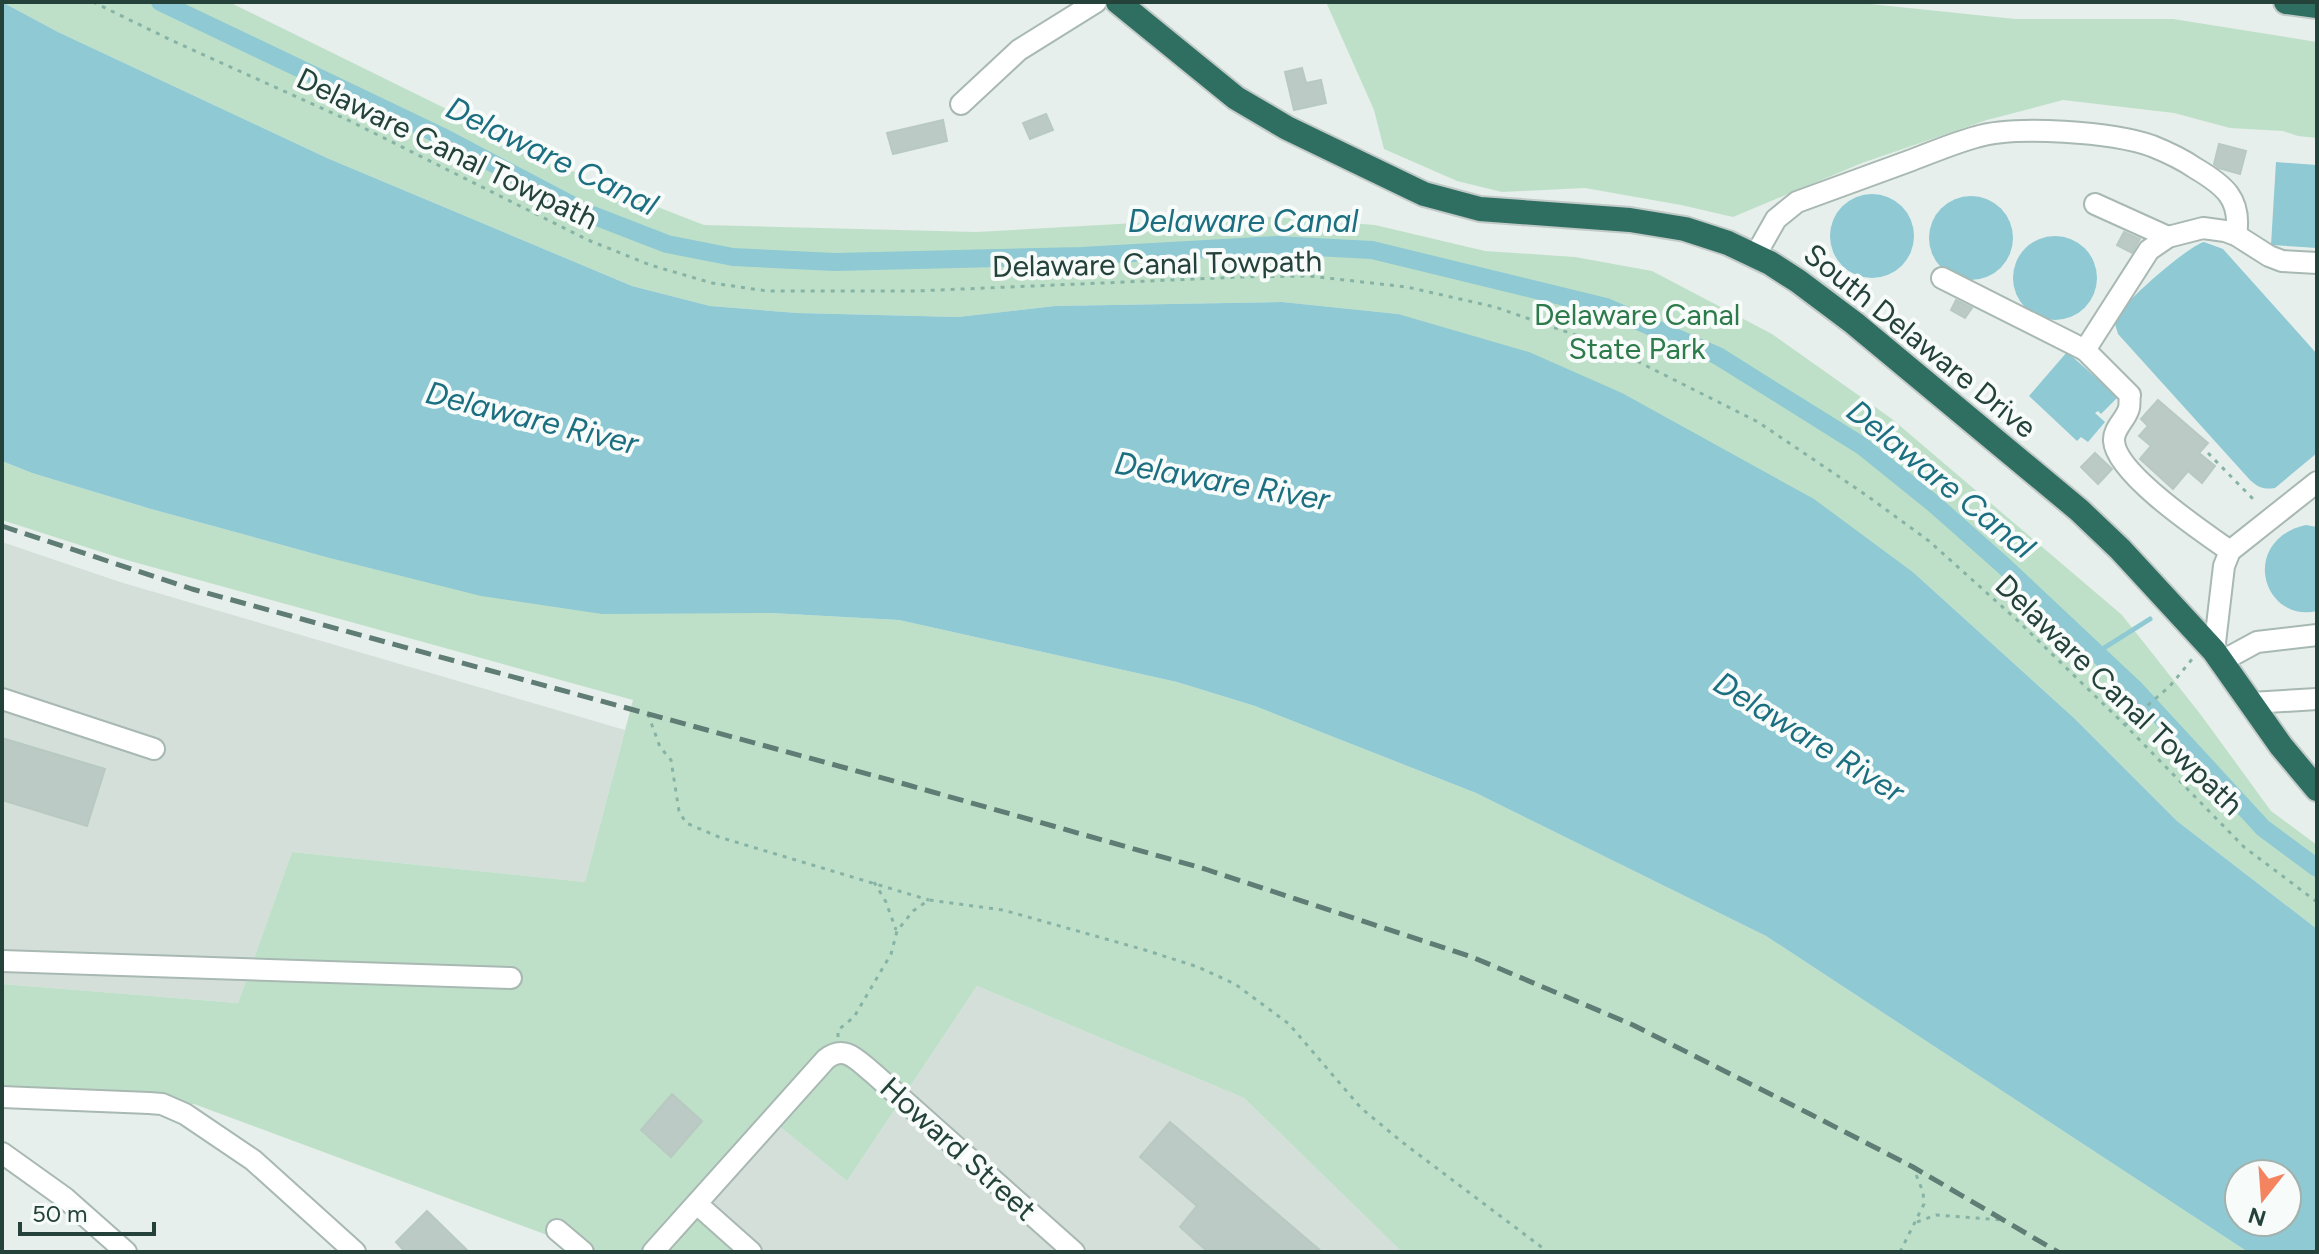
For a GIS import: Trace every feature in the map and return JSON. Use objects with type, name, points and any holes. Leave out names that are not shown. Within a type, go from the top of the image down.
[{"type":"highway","name":"South Delaware Drive","points":[[1118,2],[1216,83],[1249,106],[1287,128],[1424,194],[1480,209],[1630,220],[1669,226],[1715,238],[1755,256],[1798,281],[1854,323],[2079,510],[2145,574],[2215,652],[2288,756],[2317,789]]},
{"type":"highway","points":[[2286,2],[2317,6]]},
{"type":"street","points":[[961,104],[1019,50],[1096,2]]},
{"type":"street","points":[[1755,256],[1776,219],[1797,202],[1978,136],[2021,131],[2119,139],[2150,145],[2179,158],[2217,181],[2233,200],[2239,219],[2236,235]]},
{"type":"street","points":[[2095,204],[2168,237]]},
{"type":"street","points":[[2085,350],[2149,250],[2168,237],[2203,228],[2236,235],[2282,261],[2317,263]]},
{"type":"street","points":[[1942,278],[2085,350],[2130,395],[2129,408],[2114,435],[2115,450],[2143,484],[2166,505],[2230,551]]},
{"type":"street","points":[[2314,490],[2271,518],[2230,551],[2224,566],[2215,652],[2257,642],[2317,635]]},
{"type":"street","points":[[2,699],[154,749]]},
{"type":"street","points":[[2251,703],[2317,699]]},
{"type":"street","points":[[2,961],[511,978]]},
{"type":"street","points":[[653,1252],[826,1059],[840,1052]]},
{"type":"street","name":"Howard Street","points":[[840,1052],[854,1058],[873,1073],[1074,1252]]},
{"type":"street","points":[[2,1097],[162,1104],[185,1114],[253,1160],[355,1252]]},
{"type":"street","points":[[2,1153],[65,1198],[126,1252]]},
{"type":"street","points":[[697,1204],[751,1252]]},
{"type":"street","points":[[557,1230],[583,1252]]},
{"type":"path","name":"Delaware Canal Towpath","points":[[93,2],[350,121],[588,240],[650,265],[712,283],[767,291],[900,292],[1309,276],[1407,287],[1495,307],[1607,346],[1758,422],[1929,541],[2128,724],[2244,847],[2317,902]]},
{"type":"path","points":[[2208,453],[2271,518]]},
{"type":"path","points":[[2128,724],[2180,676],[2187,663],[2215,652]]},
{"type":"path","points":[[648,714],[660,747],[671,760],[679,811],[686,823],[719,837],[929,900],[1003,910],[1145,950],[1198,967],[1235,984],[1289,1024],[1361,1108],[1548,1252]]},
{"type":"path","points":[[874,882],[897,931]]},
{"type":"path","points":[[840,1052],[838,1030],[854,1017],[891,954],[897,931],[913,911],[929,900]]},
{"type":"path","points":[[1900,1252],[1924,1204],[1923,1192],[1913,1167]]},
{"type":"path","points":[[1917,1222],[1936,1215],[2002,1220]]},
{"type":"shaded area","points":[[2,542],[120,582],[625,730],[585,882],[292,852],[238,1003],[2,984]]},
{"type":"shaded area","points":[[977,986],[1244,1098],[1402,1252],[740,1252],[696,1209],[774,1122],[847,1181]]},
{"type":"green space","name":"Delaware Canal State Park","points":[[2,2],[229,2],[601,185],[704,225],[976,232],[1259,216],[1375,225],[1485,251],[1575,257],[1652,271],[1772,334],[1892,419],[2122,615],[2271,811],[2317,845],[2317,929],[2177,821],[2074,718],[1914,573],[1398,314],[1282,302],[1055,306],[958,317],[797,313],[710,306],[632,286],[327,158],[58,32]]},
{"type":"green space","points":[[1326,2],[1851,2],[2015,19],[2173,19],[2317,42],[2317,138],[2283,131],[2230,128],[2174,113],[2063,100],[1987,120],[1862,163],[1733,217],[1585,188],[1502,192],[1457,181],[1384,149],[1374,110]]},
{"type":"green space","points":[[2,461],[151,509],[322,556],[771,613],[899,620],[1177,682],[1255,706],[1476,793],[1766,936],[2248,1252],[1402,1252],[1244,1098],[977,986],[847,1181],[774,1122],[696,1209],[740,1252],[593,1252],[194,1104],[2,1103],[2,984],[238,1003],[292,852],[585,882],[633,700],[123,559],[2,520]]},
{"type":"water","name":"Delaware River","points":[[2,2],[58,32],[327,158],[632,286],[710,306],[797,313],[958,317],[1055,306],[1282,302],[1398,314],[1529,352],[1622,393],[1814,499],[1914,573],[2074,718],[2177,821],[2317,929],[2317,1252],[2248,1252],[2227,1238],[2303,1238],[2303,1158],[2223,1158],[2223,1236],[1766,936],[1476,793],[1255,706],[1177,682],[899,620],[771,613],[602,614],[481,596],[322,556],[32,473],[2,461]]},
{"type":"water","points":[[2276,162],[2317,165],[2317,248],[2271,245]]},
{"type":"water","points":[[1864,194],[1880,194],[1896,201],[1907,212],[1914,236],[1911,252],[1902,266],[1880,278],[1864,278],[1848,271],[1837,260],[1830,244],[1830,228],[1837,212],[1848,201]]},
{"type":"water","points":[[1963,196],[1979,196],[1995,203],[2006,214],[2013,238],[2010,254],[2001,268],[1979,280],[1963,280],[1947,273],[1936,262],[1929,246],[1929,230],[1936,214],[1947,203]]},
{"type":"water","points":[[2047,236],[2063,236],[2079,243],[2090,254],[2097,278],[2094,294],[2085,308],[2063,320],[2047,320],[2031,313],[2020,302],[2013,286],[2013,270],[2020,254],[2031,243]]},
{"type":"water","points":[[2204,242],[2223,249],[2317,354],[2317,453],[2275,488],[2267,489],[2250,480],[2118,334],[2116,328],[2115,321],[2119,314],[2140,291],[2184,254]]},
{"type":"water","points":[[2067,352],[2118,397],[2101,414],[2098,411],[2095,413],[2105,422],[2088,442],[2081,437],[2077,441],[2029,396]]},
{"type":"water","points":[[2306,525],[2317,527],[2317,611],[2298,611],[2283,605],[2272,593],[2266,578],[2266,562],[2272,546],[2285,533]]},
{"type":"building","points":[[1302,68],[1306,83],[1321,80],[1326,103],[1294,110],[1285,72]]},
{"type":"building","points":[[1046,114],[1053,130],[1030,139],[1023,123]]},
{"type":"building","points":[[943,120],[947,141],[893,154],[887,133]]},
{"type":"building","points":[[2219,144],[2246,151],[2240,174],[2214,164]]},
{"type":"building","points":[[2124,232],[2140,239],[2132,253],[2117,245]]},
{"type":"building","points":[[1956,300],[1972,308],[1965,318],[1951,310]]},
{"type":"building","points":[[2158,400],[2208,443],[2199,453],[2215,466],[2202,483],[2188,471],[2173,489],[2140,459],[2151,446],[2139,436],[2148,426],[2141,419]]},
{"type":"building","points":[[2095,453],[2112,469],[2098,484],[2081,467]]},
{"type":"building","points":[[2,738],[105,769],[87,826],[2,800]]},
{"type":"building","points":[[672,1094],[702,1121],[671,1157],[641,1130]]},
{"type":"building","points":[[1170,1122],[1322,1252],[1208,1252],[1180,1227],[1197,1206],[1140,1157]]},
{"type":"building","points":[[427,1211],[469,1252],[405,1252],[396,1242]]},
{"type":"waterway","name":"Delaware Canal","points":[[160,2],[441,136],[587,213],[667,244],[733,257],[835,262],[1082,256],[1277,245],[1372,250],[1606,307],[1718,356],[1862,446],[2003,565],[2135,689],[2263,828],[2317,868]]},
{"type":"waterway","points":[[2096,653],[2150,619]]},
{"type":"railway","points":[[2,526],[192,589],[1205,869],[1472,957],[1633,1025],[1810,1114],[1913,1167],[2058,1252]]}]
